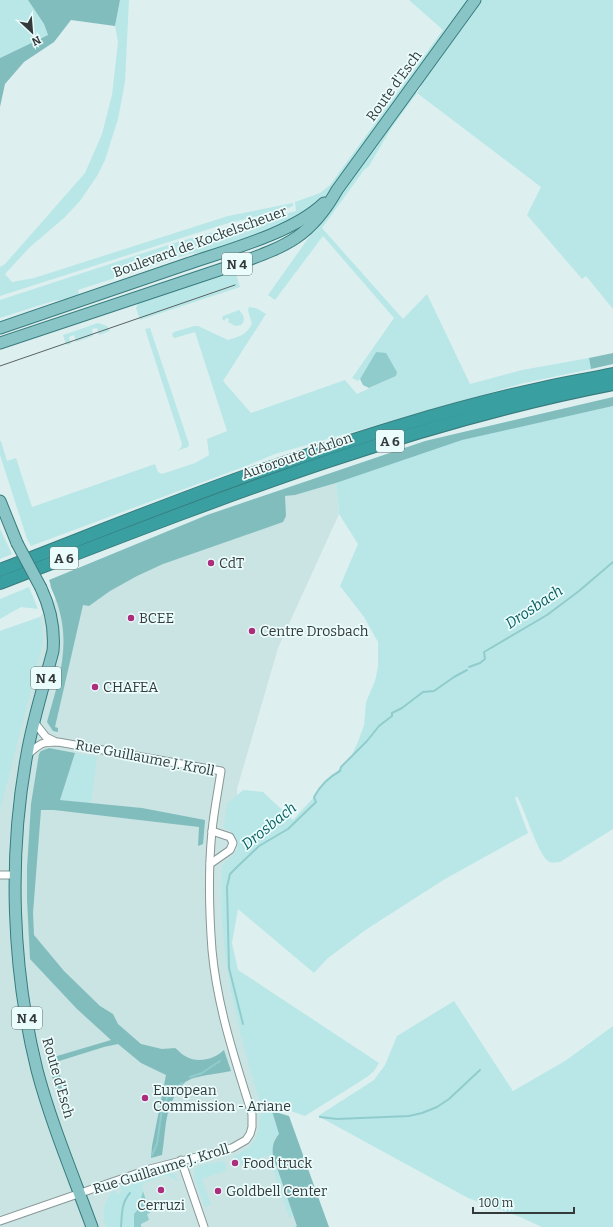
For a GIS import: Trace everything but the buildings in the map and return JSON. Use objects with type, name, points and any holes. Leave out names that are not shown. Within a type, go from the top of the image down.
[{"type":"highway","name":"Autoroute d'Arlon","points":[[0,570],[202,492],[257,472],[356,440],[494,400],[542,388],[613,374]]},
{"type":"highway","name":"Autoroute d'Arlon","points":[[0,583],[194,508],[360,450],[528,403],[613,384]]},
{"type":"main road","name":"Route d'Esch","points":[[337,190],[475,0]]},
{"type":"main road","name":"Boulevard de Kockelscheuer","points":[[0,328],[274,233],[310,215],[337,190]]},
{"type":"main road","name":"Boulevard de Kockelscheuer","points":[[0,343],[274,250],[300,236],[311,227],[328,206],[337,190]]},
{"type":"main road","name":"Route d'Esch","points":[[0,501],[2,511],[17,543],[47,601],[51,613],[54,637],[53,651],[26,756],[20,795],[15,875],[16,938],[24,1006],[37,1070],[92,1227]]},
{"type":"street","name":"Rue Guillaume J. Kroll","points":[[34,722],[46,737],[58,742]]},
{"type":"street","name":"Rue Guillaume J. Kroll","points":[[0,1221],[150,1169],[180,1160],[232,1148],[246,1140],[252,1127],[252,1114],[226,1026],[212,951],[209,901],[210,864],[212,831],[221,771],[58,742],[45,742],[39,744],[26,756]]},
{"type":"street","points":[[210,864],[230,850],[233,843],[230,837],[212,831]]},
{"type":"street","points":[[0,875],[15,875]]},
{"type":"street","points":[[180,1160],[204,1227]]},
{"type":"shaded area","points":[[0,0],[28,0],[44,24],[48,35],[0,58]]},
{"type":"shaded area","points":[[28,0],[120,0],[115,26],[71,20],[54,42],[24,62],[5,84],[0,107],[0,58],[48,35],[44,24]]},
{"type":"shaded area","points":[[120,0],[129,0],[125,82],[118,119],[105,160],[97,176],[80,201],[64,218],[30,247],[5,274],[12,282],[34,278],[228,216],[293,203],[293,206],[225,224],[0,296],[0,267],[5,264],[85,173],[102,134],[112,95],[118,42],[115,26]]},
{"type":"shaded area","points":[[409,0],[468,0],[317,207],[279,228],[207,252],[189,254],[78,290],[79,295],[53,301],[0,318],[0,300],[177,242],[229,228],[234,229],[237,234],[243,232],[243,227],[246,224],[296,211],[295,202],[320,193],[330,185],[443,30]]},
{"type":"shaded area","points":[[482,0],[613,0],[613,309],[586,276],[582,279],[527,215],[541,187],[417,93],[421,87],[420,85]]},
{"type":"shaded area","points":[[415,92],[417,93],[392,127],[369,166],[364,170],[322,228],[403,319],[427,294],[470,384],[522,370],[589,358],[591,369],[524,383],[275,454],[31,546],[27,539],[0,455],[0,441],[7,461],[16,458],[32,507],[155,464],[158,472],[162,474],[195,463],[209,455],[207,439],[227,431],[195,332],[175,338],[172,334],[174,332],[198,326],[228,340],[244,333],[252,324],[248,310],[249,307],[256,308],[266,314],[223,381],[251,413],[345,380],[357,394],[396,376],[376,352],[360,379],[358,381],[352,378],[394,318],[323,236],[275,300],[268,295],[353,175]]},
{"type":"shaded area","points":[[234,267],[240,287],[140,320],[136,308],[139,301]]},
{"type":"shaded area","points":[[239,310],[244,318],[241,325],[235,326],[228,322],[229,319],[226,318],[224,321],[222,318],[223,316]]},
{"type":"shaded area","points":[[98,323],[107,326],[110,331],[99,335],[97,328],[92,329],[93,336],[76,342],[74,335],[69,337],[71,344],[66,345],[63,335]]},
{"type":"shaded area","points":[[150,328],[189,444],[188,447],[177,451],[181,448],[182,444],[145,329]]},
{"type":"shaded area","points":[[376,352],[386,353],[397,372],[396,376],[369,388],[363,385],[360,379]]},
{"type":"shaded area","points":[[613,353],[613,364],[591,369],[589,358]]},
{"type":"shaded area","points":[[613,397],[613,406],[462,440],[336,483],[295,495],[285,496],[286,516],[283,522],[163,564],[110,591],[89,606],[83,605],[55,727],[58,728],[58,732],[53,731],[47,722],[60,672],[64,641],[59,608],[49,580],[207,515],[425,441]]},
{"type":"shaded area","points":[[613,406],[613,829],[560,862],[554,863],[548,861],[535,840],[517,796],[515,798],[528,833],[445,879],[367,929],[328,958],[314,973],[238,909],[232,943],[238,970],[379,1063],[374,1071],[367,1077],[305,1116],[279,1108],[262,1108],[244,1049],[226,959],[221,897],[222,866],[236,851],[237,843],[234,835],[224,828],[227,803],[243,790],[263,792],[293,820],[318,791],[351,757],[364,725],[366,702],[375,681],[378,667],[378,642],[364,617],[340,586],[358,544],[339,514],[336,483],[441,444]]},
{"type":"shaded area","points":[[336,483],[339,514],[278,648],[237,789],[240,845],[226,944],[267,1099],[314,1227],[0,1227],[0,631],[40,617],[59,595],[278,496],[295,495]]},
{"type":"shaded area","points":[[0,529],[12,554],[0,559]]},
{"type":"shaded area","points":[[29,587],[38,609],[21,607],[0,619],[0,599]]},
{"type":"shaded area","points":[[40,617],[43,633],[42,647],[0,810],[0,631]]},
{"type":"shaded area","points":[[49,748],[75,753],[60,800],[142,808],[205,820],[203,844],[198,846],[199,827],[54,810],[41,810],[33,913],[34,935],[64,971],[100,1006],[113,1014],[118,1024],[141,1044],[162,1049],[175,1048],[184,1055],[195,1060],[211,1058],[224,1050],[231,1071],[197,1077],[183,1084],[173,1098],[170,1106],[166,1122],[162,1155],[151,1158],[166,1075],[141,1063],[118,1044],[56,1062],[66,1094],[64,1096],[58,1095],[48,1064],[47,1059],[111,1040],[77,1009],[30,959],[27,868],[31,804],[39,754],[41,751]]},
{"type":"shaded area","points":[[75,753],[97,757],[91,803],[60,800]]},
{"type":"shaded area","points":[[454,1001],[513,1091],[565,1061],[613,1026],[613,1227],[542,1227],[520,1217],[468,1198],[318,1116],[374,1080],[385,1065],[397,1036]]},
{"type":"shaded area","points":[[272,1111],[279,1134],[273,1144],[274,1159],[294,1215],[289,1217],[269,1157],[265,1156],[237,1166],[233,1156],[246,1149],[254,1141],[257,1136],[260,1115],[264,1112]]},
{"type":"shaded area","points":[[272,1111],[289,1116],[329,1227],[295,1227],[297,1226],[273,1156],[273,1144],[279,1134]]},
{"type":"shaded area","points":[[224,1161],[227,1170],[202,1179],[211,1205],[205,1207],[194,1178],[194,1170],[200,1165]]},
{"type":"shaded area","points":[[164,1172],[170,1172],[173,1174],[178,1182],[167,1175],[143,1183],[143,1191],[138,1209],[134,1214],[134,1227],[106,1227],[104,1222],[104,1206],[108,1197],[115,1189],[116,1195],[122,1192],[120,1186]]},
{"type":"shaded area","points":[[143,1191],[150,1213],[147,1214],[149,1220],[141,1224],[141,1227],[134,1227],[134,1214],[138,1209]]},
{"type":"waterway","name":"Drosbach","points":[[469,667],[480,663],[485,659],[484,652],[547,615],[579,591],[613,562]]},
{"type":"waterway","name":"Drosbach","points":[[243,1024],[229,968],[227,887],[230,874],[259,846],[288,829],[316,802],[314,797],[316,793],[332,776],[340,771],[341,767],[367,741],[379,726],[392,716],[392,713],[402,708],[423,692],[434,691],[467,670]]},
{"type":"waterway","name":"Drosbach","points":[[190,1077],[202,1073],[220,1061]]},
{"type":"waterway","points":[[320,1117],[337,1119],[409,1116],[422,1113],[437,1107],[449,1099],[480,1070]]},
{"type":"waterway","name":"Drosbach","points":[[152,1155],[157,1144],[162,1109],[168,1096],[182,1083]]},
{"type":"waterway","name":"Drosbach","points":[[121,1227],[123,1205],[130,1193]]},
{"type":"tram line","points":[[0,366],[235,285]]},
{"type":"place","name":"CdT","points":[[211,563]]},
{"type":"place","name":"BCEE","points":[[131,618]]},
{"type":"place","name":"Centre Drosbach","points":[[252,631]]},
{"type":"place","name":"CHAFEA","points":[[95,687]]},
{"type":"place","name":"European Commission - Ariane","points":[[145,1098]]},
{"type":"place","name":"Food truck","points":[[235,1163]]},
{"type":"place","name":"Cerruzi","points":[[161,1190]]},
{"type":"place","name":"Goldbell Center","points":[[218,1191]]}]
